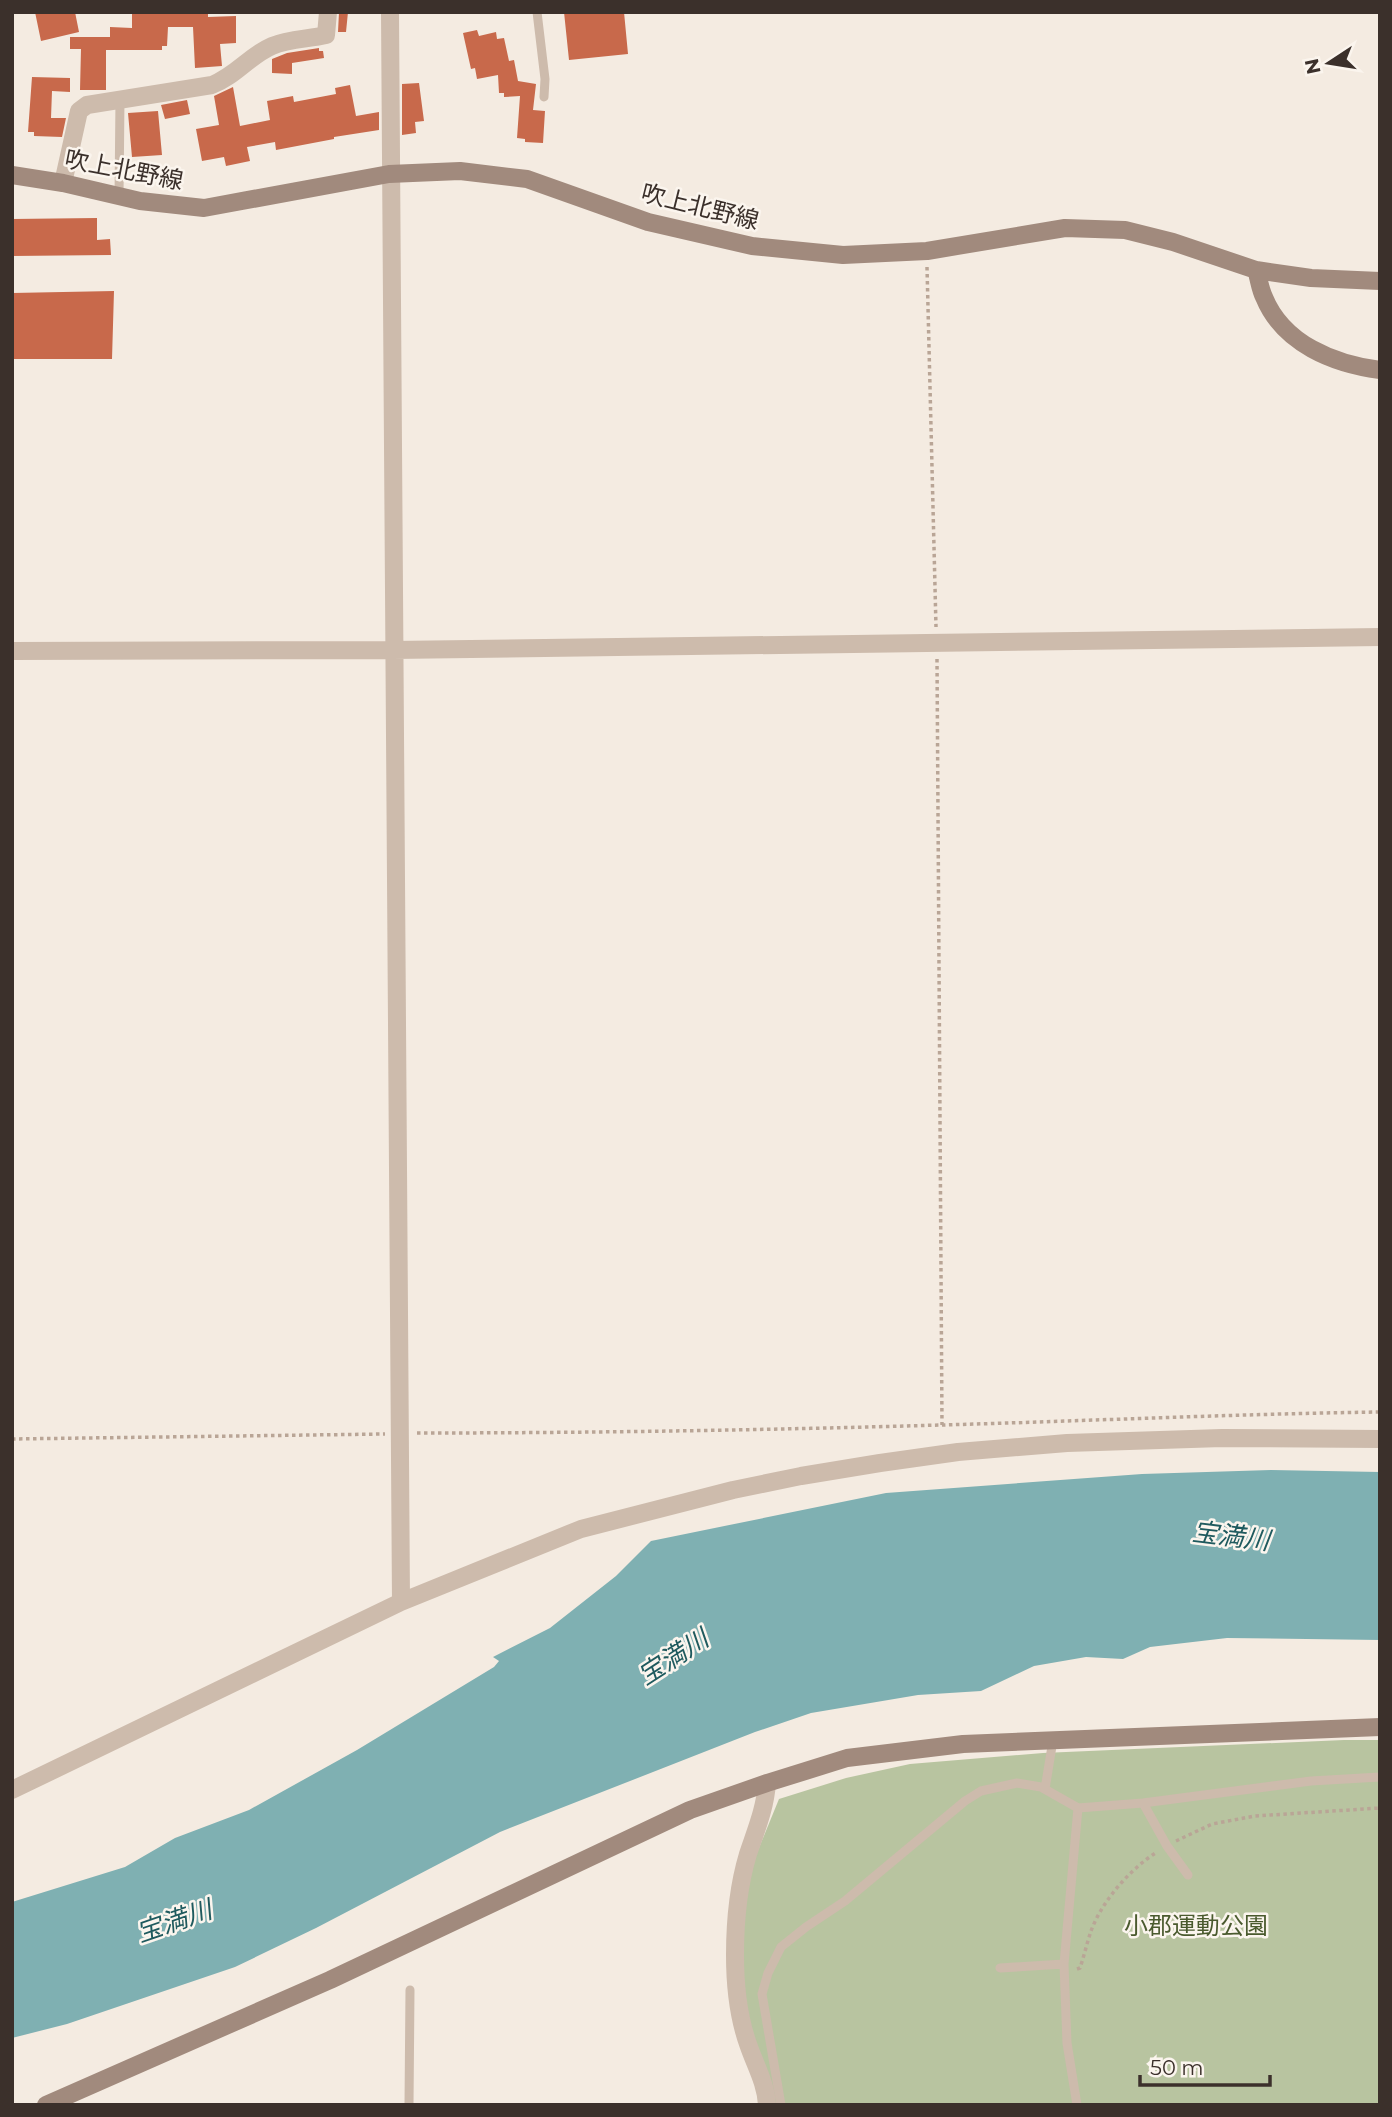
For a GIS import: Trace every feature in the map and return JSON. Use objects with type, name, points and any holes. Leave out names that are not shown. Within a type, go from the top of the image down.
[{"type":"street","points":[[63,183],[79,111],[87,105],[212,85],[229,78],[258,53],[274,45],[326,36],[328,12]]},
{"type":"street","points":[[390,12],[393,650],[402,1433],[401,1602]]},
{"type":"street","name":"吹上北野線","points":[[12,175],[175,207],[204,208],[389,174],[460,172],[527,179],[648,222],[752,246],[843,255],[927,251],[1065,228],[1125,230],[1173,242],[1256,270],[1311,278],[1380,281]]},
{"type":"street","points":[[1256,270],[1264,298],[1296,339],[1319,353],[1351,366],[1380,370]]},
{"type":"street","points":[[12,651],[393,650],[1380,637]]},
{"type":"street","points":[[12,1790],[401,1602],[581,1529],[733,1490],[880,1462],[1066,1443],[1222,1438],[1380,1439]]},
{"type":"street","points":[[46,2105],[330,1980],[690,1810],[847,1758],[911,1749],[1054,1740],[1380,1727]]},
{"type":"street","points":[[767,1783],[765,1805],[738,1894],[735,1957],[742,2020],[748,2045],[766,2090],[767,2105]]},
{"type":"lane","points":[[537,12],[545,79],[544,97]]},
{"type":"lane","points":[[119,197],[120,99]]},
{"type":"lane","points":[[1045,1789],[1054,1740]]},
{"type":"lane","points":[[781,2105],[762,1994],[768,1973],[781,1947],[845,1901],[955,1809],[981,1791],[1017,1783],[1045,1789],[1078,1808],[1143,1803],[1311,1781],[1380,1777]]},
{"type":"lane","points":[[1143,1803],[1167,1846],[1188,1875]]},
{"type":"lane","points":[[1077,2105],[1067,2043],[1064,1968],[1078,1808]]},
{"type":"lane","points":[[1000,1968],[1064,1968]]},
{"type":"lane","points":[[409,2105],[410,1990]]},
{"type":"path","points":[[927,251],[937,643],[942,1425]]},
{"type":"path","points":[[12,1439],[621,1432],[942,1425],[1216,1414],[1380,1412]]},
{"type":"path","points":[[1064,1968],[1080,1968],[1092,1929],[1116,1890],[1152,1855],[1167,1846],[1212,1824],[1255,1816],[1380,1808]]},
{"type":"green space","name":"小郡運動公園","points":[[1380,1740],[1380,2105],[771,2105],[743,1996],[743,1898],[756,1855],[779,1799],[846,1778],[910,1764],[1043,1753]]},
{"type":"water","name":"宝満川","points":[[1271,1470],[1380,1472],[1380,1640],[1227,1638],[1150,1647],[1123,1659],[1086,1657],[1034,1666],[981,1691],[918,1695],[811,1713],[755,1732],[500,1832],[235,1967],[67,2024],[12,2038],[12,1902],[125,1867],[175,1838],[249,1810],[357,1750],[494,1667],[499,1661],[493,1657],[550,1628],[616,1576],[651,1541],[886,1493],[1142,1474]]},
{"type":"building","points":[[35,12],[75,12],[79,32],[41,41]]},
{"type":"building","points":[[132,12],[208,12],[208,17],[236,16],[236,43],[220,44],[222,66],[195,68],[193,27],[168,27],[167,46],[162,46],[162,50],[106,50],[106,90],[80,90],[81,49],[70,49],[70,37],[110,37],[110,27],[132,28]]},
{"type":"building","points":[[339,12],[348,12],[346,32],[338,32]]},
{"type":"building","points":[[564,12],[624,12],[628,54],[569,60]]},
{"type":"building","points":[[477,30],[479,36],[496,32],[497,39],[504,38],[509,61],[514,60],[518,81],[536,84],[533,110],[545,111],[543,143],[525,142],[525,139],[517,138],[520,96],[504,97],[504,93],[499,93],[498,75],[477,79],[475,68],[471,69],[463,33]]},
{"type":"building","points":[[319,48],[319,51],[323,51],[324,58],[292,63],[292,74],[272,73],[272,59],[287,53]]},
{"type":"building","points":[[32,77],[70,78],[70,92],[52,91],[51,118],[66,118],[62,137],[34,136],[34,132],[28,132]]},
{"type":"building","points":[[419,83],[424,121],[415,122],[416,133],[402,135],[402,84]]},
{"type":"building","points":[[350,85],[356,116],[379,112],[379,130],[276,150],[275,142],[247,147],[250,161],[226,166],[224,157],[202,161],[196,129],[219,125],[214,96],[233,87],[240,126],[270,120],[267,101],[293,96],[294,102],[336,94],[335,88]]},
{"type":"building","points":[[187,100],[190,114],[165,119],[161,105]]},
{"type":"building","points":[[158,111],[162,155],[132,157],[128,113]]},
{"type":"building","points":[[97,218],[97,240],[110,239],[111,255],[12,256],[12,219]]},
{"type":"building","points":[[114,291],[112,359],[12,359],[12,293]]}]
